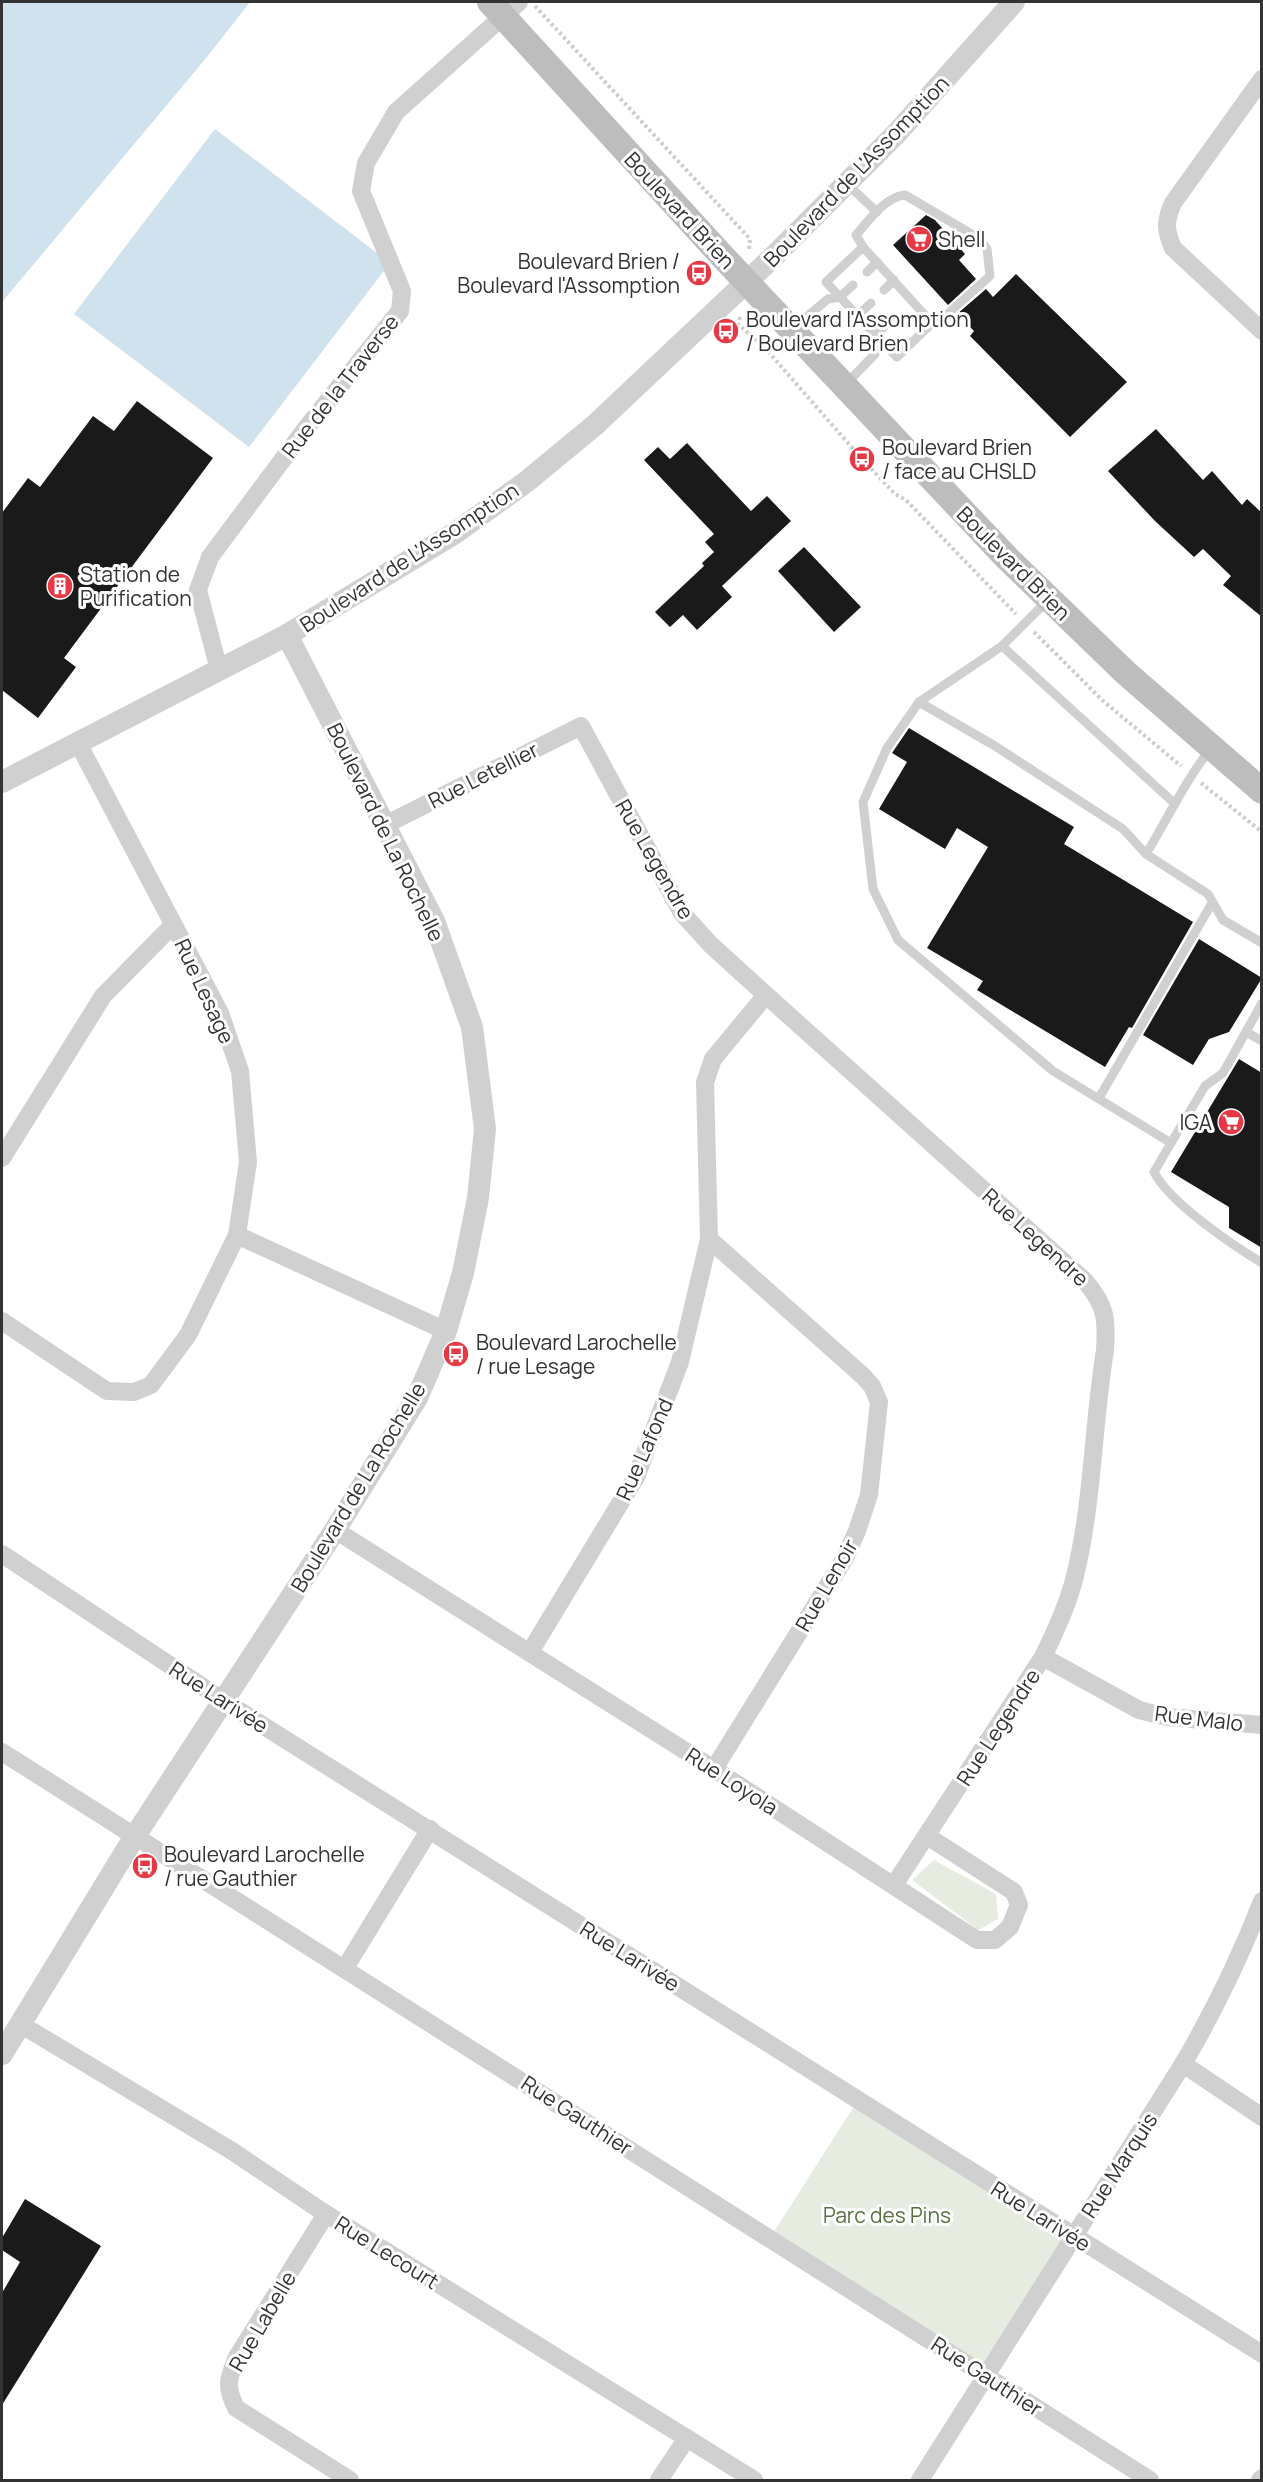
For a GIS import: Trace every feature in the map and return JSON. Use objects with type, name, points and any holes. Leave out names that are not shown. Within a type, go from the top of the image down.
[{"type":"main road","name":"Boulevard Brien","points":[[504,6],[747,281],[928,477],[1049,599],[1211,748],[1262,791]]},
{"type":"street","name":"Boulevard de L'Assomption","points":[[2,782],[287,635],[454,533],[526,482],[596,425],[747,281],[898,132],[1014,2]]},
{"type":"street","name":"Rue de la Traverse","points":[[219,670],[198,590],[210,557],[307,427],[400,311],[402,291],[361,191],[366,163],[396,112],[504,6]]},
{"type":"street","points":[[1262,79],[1173,203],[1165,231],[1173,249],[1262,331]]},
{"type":"street","name":"Boulevard de La Rochelle","points":[[2,2054],[135,1836],[335,1530],[417,1398],[446,1331],[463,1273],[478,1198],[485,1129],[472,1027],[434,921],[287,635]]},
{"type":"street","name":"Rue Letellier","points":[[385,825],[582,726]]},
{"type":"street","name":"Rue Legendre","points":[[582,726],[682,913],[710,944],[1085,1281],[1100,1299],[1106,1319],[1105,1350],[1082,1538],[1075,1577],[1062,1618],[1043,1656],[894,1885]]},
{"type":"street","name":"Rue Lesage","points":[[2,1321],[107,1391],[134,1392],[151,1385],[188,1335],[237,1235],[248,1162],[240,1071],[220,1012],[78,743]]},
{"type":"street","name":"Rue Lesage","points":[[2,1158],[103,996],[173,925]]},
{"type":"street","name":"Rue Lafond","points":[[530,1652],[636,1477],[680,1362],[709,1239],[705,1082],[713,1059],[766,995]]},
{"type":"street","points":[[237,1235],[446,1331]]},
{"type":"street","name":"Rue Lenoir","points":[[709,1239],[863,1376],[872,1386],[879,1402],[868,1495],[845,1558],[714,1769]]},
{"type":"street","name":"Rue Loyola","points":[[335,1530],[714,1769],[977,1940],[995,1940],[1011,1927],[1019,1905],[1014,1892],[927,1836]]},
{"type":"street","name":"Rue Larivée","points":[[2,1554],[224,1701],[1262,2354]]},
{"type":"street","name":"Rue Malo","points":[[1043,1656],[1139,1710],[1167,1717],[1262,1725]]},
{"type":"street","name":"Rue Gauthier","points":[[2,1752],[1150,2481]]},
{"type":"street","points":[[345,1968],[430,1829]]},
{"type":"street","name":"Rue Marquis","points":[[920,2481],[1183,2064],[1224,1991],[1262,1901]]},
{"type":"street","name":"Rue Lecourt","points":[[20,2024],[232,2151],[326,2214],[754,2481]]},
{"type":"street","points":[[1183,2064],[1262,2117]]},
{"type":"street","name":"Rue Labelle","points":[[326,2214],[237,2357],[229,2376],[228,2392],[236,2408],[350,2481]]},
{"type":"street","points":[[659,2481],[687,2438]]},
{"type":"lane","points":[[846,183],[877,212]]},
{"type":"lane","points":[[863,247],[826,282],[897,357],[932,323],[944,318],[990,276],[987,249],[980,239],[905,195],[897,196],[877,212],[856,235],[863,247],[932,323]]},
{"type":"lane","points":[[867,272],[877,262]]},
{"type":"lane","points":[[884,290],[894,280]]},
{"type":"lane","points":[[792,329],[828,299],[840,297],[853,285]]},
{"type":"lane","points":[[903,309],[912,301]]},
{"type":"lane","points":[[857,316],[871,303]]},
{"type":"lane","points":[[844,386],[875,354],[875,335],[889,322]]},
{"type":"lane","points":[[1049,599],[1002,646],[919,702],[887,748],[863,802],[873,889],[898,940],[1053,1071],[1171,1143]]},
{"type":"lane","points":[[1002,646],[1173,802]]},
{"type":"lane","points":[[919,702],[994,746],[1123,829],[1146,854],[1208,894],[1223,920],[1262,943]]},
{"type":"lane","points":[[1146,854],[1167,819],[1173,802],[1211,748]]},
{"type":"lane","points":[[1098,1098],[1212,903]]},
{"type":"lane","points":[[1262,1003],[1223,1073],[1205,1086],[1154,1172],[1160,1182],[1206,1224],[1262,1263]]},
{"type":"lane","points":[[1246,1032],[1262,1041]]},
{"type":"path","points":[[530,2],[750,239]]},
{"type":"path","name":"Boulevard Brien","points":[[738,324],[765,348],[881,479],[906,500],[1014,613]]},
{"type":"path","name":"Boulevard Brien","points":[[1034,633],[1102,699],[1180,765]]},
{"type":"path","points":[[1202,783],[1262,832]]},
{"type":"green space","points":[[934,1860],[996,1894],[998,1919],[978,1930],[912,1880]]},
{"type":"green space","name":"Parc des Pins","points":[[858,2100],[1073,2236],[987,2376],[770,2238]]},
{"type":"water","points":[[2,2],[250,2],[207,57],[2,302]]},
{"type":"water","points":[[215,129],[390,263],[249,447],[74,314]]},
{"type":"building","points":[[926,215],[935,220],[965,254],[959,260],[976,279],[948,305],[893,245]]},
{"type":"building","points":[[1016,274],[1127,382],[1070,437],[970,336],[974,331],[957,314],[986,289],[993,297]]},
{"type":"building","name":"Station de Purification","points":[[137,401],[213,458],[64,658],[76,667],[38,718],[2,690],[2,513],[28,478],[40,487],[93,416],[114,431]]},
{"type":"building","points":[[1156,429],[1203,480],[1212,471],[1242,505],[1247,499],[1262,513],[1262,617],[1223,585],[1231,576],[1203,549],[1194,557],[1155,521],[1108,471]]},
{"type":"building","points":[[687,443],[751,511],[767,496],[791,521],[722,586],[732,597],[697,630],[683,615],[670,627],[655,612],[704,566],[702,563],[714,552],[705,542],[714,534],[644,460],[658,447],[670,459]]},
{"type":"building","points":[[804,547],[861,607],[834,632],[778,571]]},
{"type":"building","points":[[909,728],[1074,827],[1064,844],[1193,922],[1132,1028],[1129,1027],[1105,1067],[977,990],[983,981],[927,948],[988,847],[957,828],[945,849],[879,809],[907,762],[892,753]]},
{"type":"building","points":[[1199,939],[1262,978],[1229,1032],[1209,1039],[1193,1065],[1143,1035]]},
{"type":"building","name":"IGA","points":[[1239,1059],[1262,1073],[1262,1248],[1229,1228],[1229,1207],[1171,1172]]},
{"type":"building","points":[[25,2199],[101,2246],[2,2405],[2,2293],[20,2262],[2,2250],[2,2238]]},
{"type":"place","name":"Shell","points":[[919,239]]},
{"type":"place","name":"Boulevard Brien / Boulevard l'Assomption","points":[[699,273]]},
{"type":"place","name":"Boulevard l'Assomption / Boulevard Brien","points":[[726,331]]},
{"type":"place","name":"Boulevard Brien / face au CHSLD","points":[[862,459]]},
{"type":"place","name":"Station de Purification","points":[[60,586]]},
{"type":"place","name":"IGA","points":[[1231,1122]]},
{"type":"place","name":"Boulevard Larochelle / rue Lesage","points":[[456,1354]]},
{"type":"place","name":"Boulevard Larochelle / rue Gauthier","points":[[145,1866]]}]
